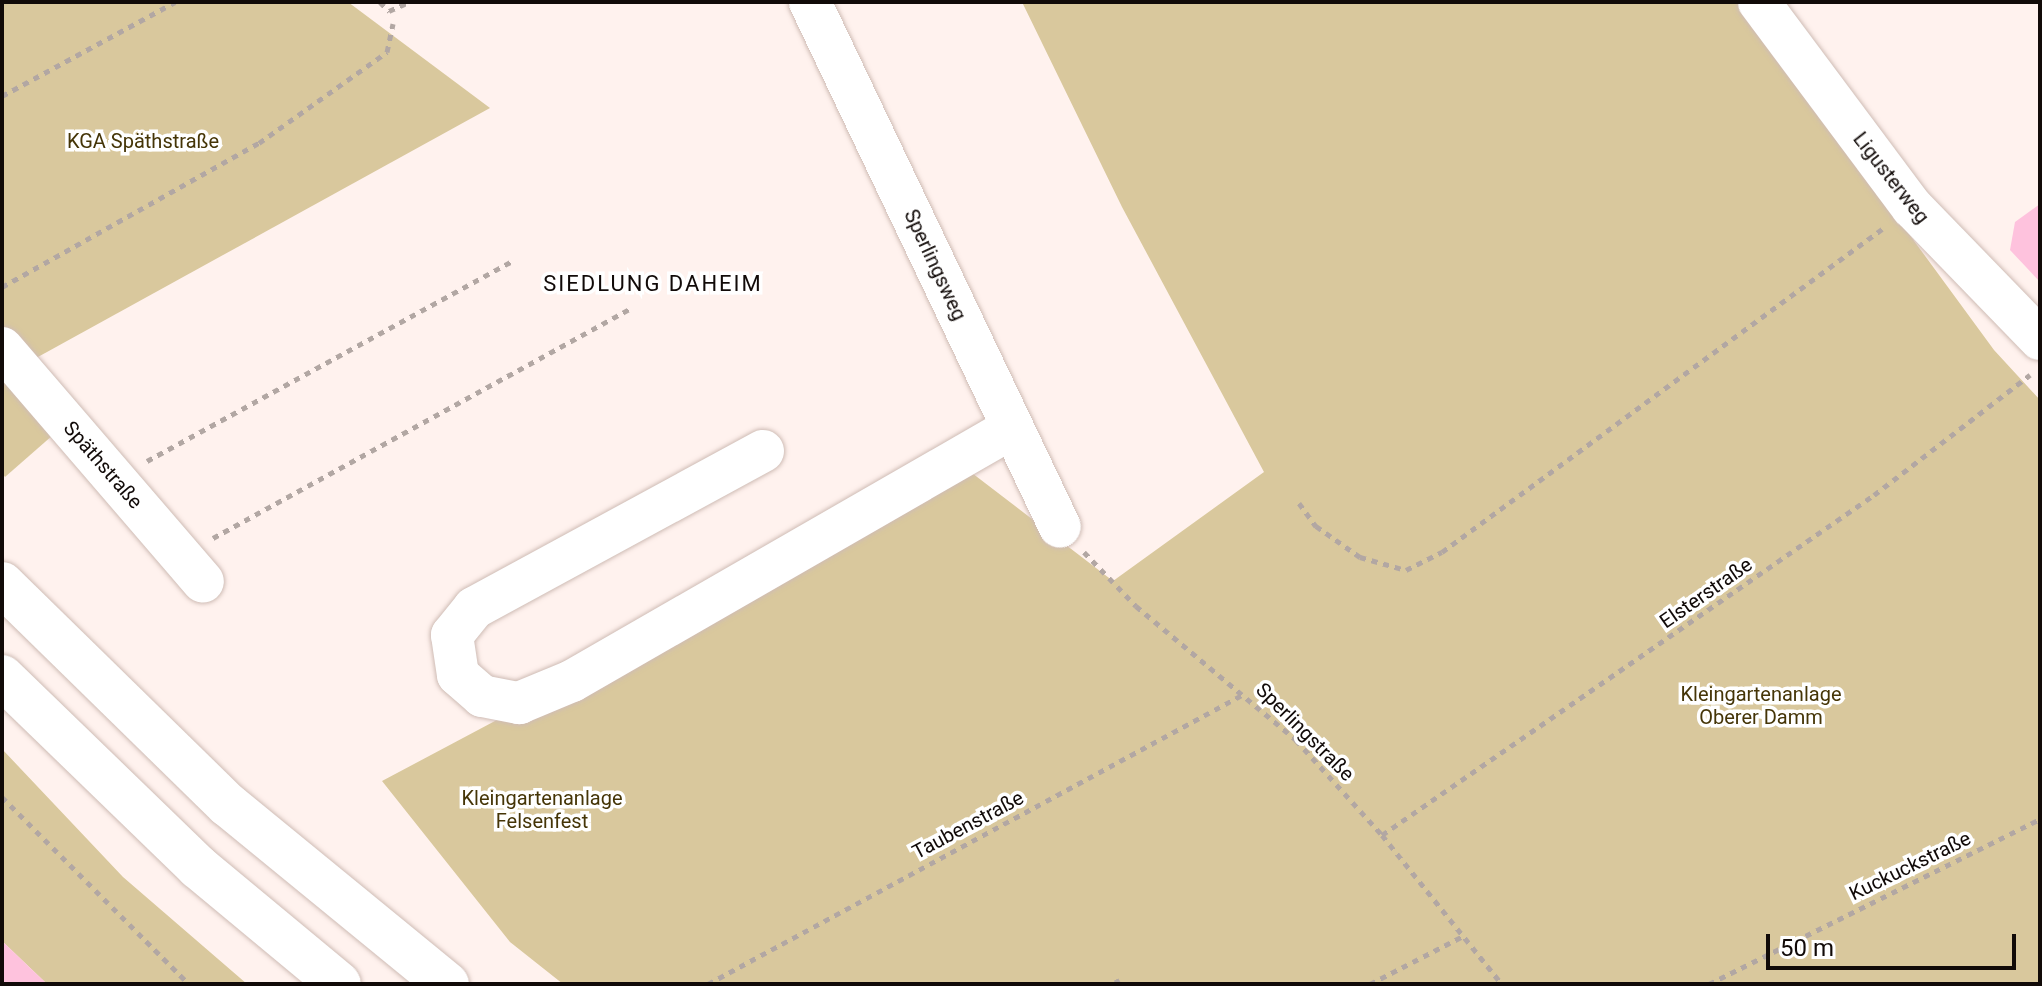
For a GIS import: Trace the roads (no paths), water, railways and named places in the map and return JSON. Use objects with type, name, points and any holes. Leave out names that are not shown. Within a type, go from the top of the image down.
[{"type":"highway","points":[[2,584],[228,805],[447,984]]},
{"type":"highway","points":[[2,677],[198,867],[339,984]]},
{"type":"street","name":"Sperlingsweg","points":[[810,2],[1060,527]]},
{"type":"street","name":"Ligusterweg","points":[[1759,2],[1912,207],[2040,339]]},
{"type":"street","name":"Späthstraße","points":[[2,348],[192,570]]},
{"type":"street","points":[[763,451],[474,608],[452,635],[458,675],[482,696],[519,703],[572,681],[1012,428]]},
{"type":"district","name":"SIEDLUNG DAHEIM","points":[[653,284]]},
{"type":"park label","name":"KGA Späthstraße","points":[[143,141]]},
{"type":"park label","name":"Kleingartenanlage Oberer Damm","points":[[1761,706]]},
{"type":"park label","name":"Kleingartenanlage Felsenfest","points":[[542,810]]}]
